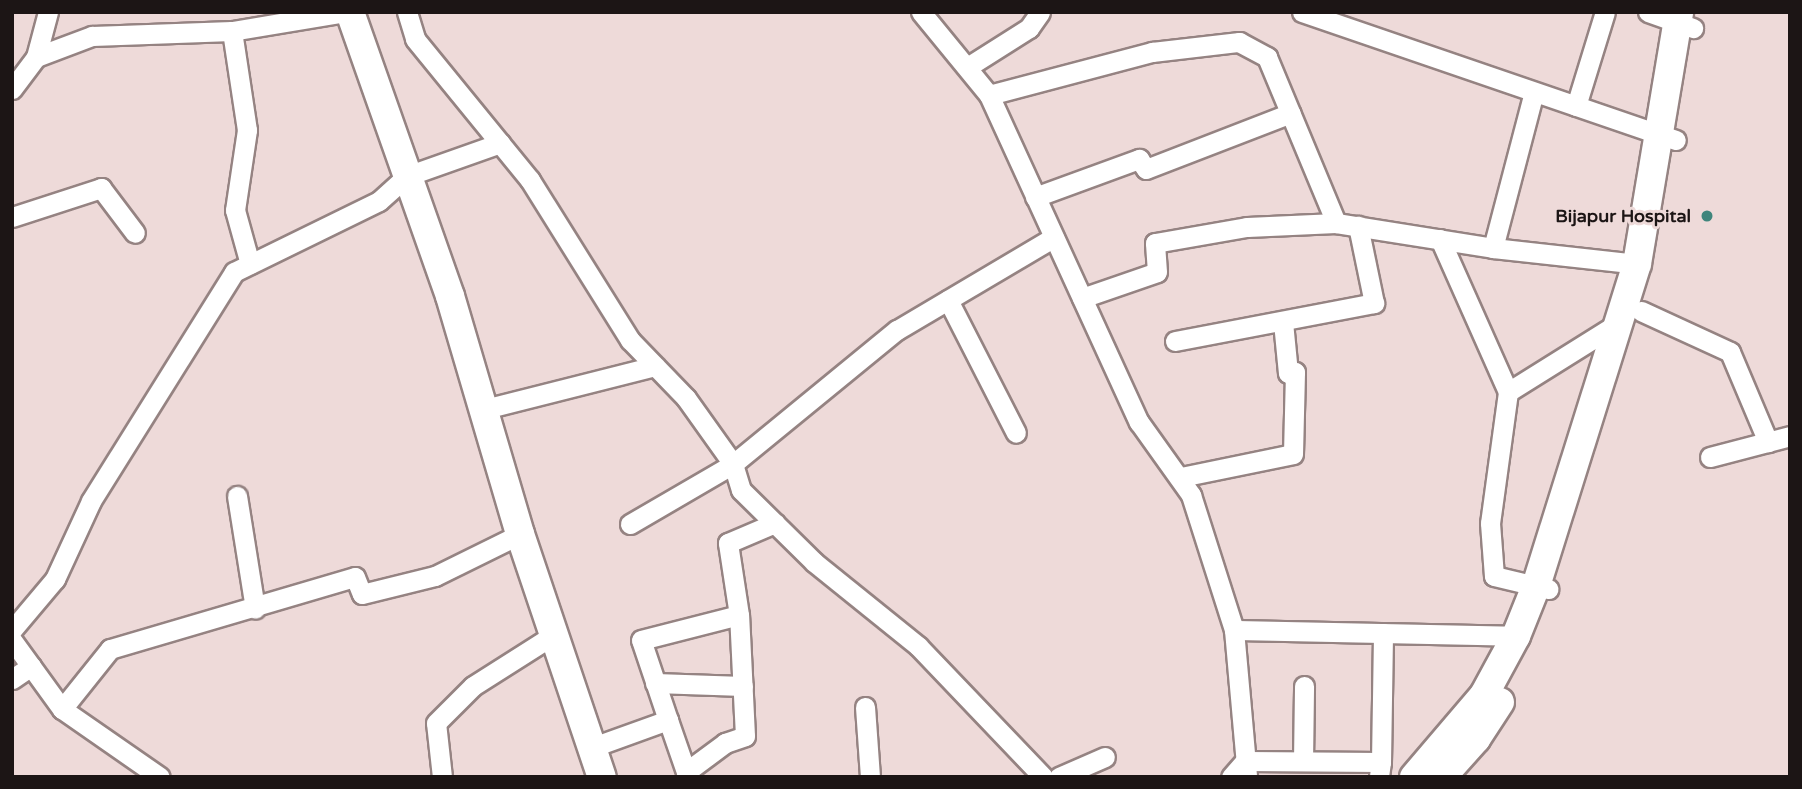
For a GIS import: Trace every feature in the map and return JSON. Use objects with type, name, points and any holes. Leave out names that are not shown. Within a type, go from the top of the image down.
[{"type":"main road","points":[[348,12],[407,176],[485,410],[520,534],[602,777]]},
{"type":"main road","points":[[1442,777],[1476,739],[1515,676],[1631,316],[1668,137],[1686,19]]},
{"type":"main road","points":[[1631,316],[1637,264],[1668,137]]},
{"type":"main road","points":[[1414,777],[1474,710],[1542,588]]},
{"type":"street","points":[[12,89],[36,57],[48,12]]},
{"type":"street","points":[[36,57],[92,36],[232,31],[348,12]]},
{"type":"street","points":[[407,12],[415,39],[530,180],[630,341],[686,398],[733,464],[741,490],[814,562],[918,646],[1043,777]]},
{"type":"street","points":[[922,12],[969,66],[989,95],[1139,422],[1181,477],[1191,495],[1234,630],[1246,769]]},
{"type":"street","points":[[969,66],[1029,28],[1040,12]]},
{"type":"street","points":[[1303,12],[1668,137]]},
{"type":"street","points":[[1576,106],[1605,12]]},
{"type":"street","points":[[1648,12],[1686,19]]},
{"type":"street","points":[[232,31],[247,130],[235,210],[250,264]]},
{"type":"street","points":[[989,95],[1152,52],[1239,42],[1267,57],[1336,223]]},
{"type":"street","points":[[1493,248],[1535,92]]},
{"type":"street","points":[[1035,197],[1139,159],[1146,169],[1291,113]]},
{"type":"street","points":[[12,630],[55,579],[91,501],[234,272],[379,201],[407,176],[500,143]]},
{"type":"street","points":[[12,217],[101,188],[135,233]]},
{"type":"street","points":[[1082,299],[1157,272],[1155,243],[1247,227],[1336,223],[1493,248],[1637,264]]},
{"type":"street","points":[[1175,341],[1374,303],[1358,226]]},
{"type":"street","points":[[630,524],[733,464],[897,330],[1054,237]]},
{"type":"street","points":[[1440,240],[1508,392],[1490,523],[1494,576],[1542,588]]},
{"type":"street","points":[[948,300],[1016,433]]},
{"type":"street","points":[[1508,392],[1631,316],[1730,352],[1768,442]]},
{"type":"street","points":[[1181,477],[1293,454],[1295,372],[1288,373],[1283,322]]},
{"type":"street","points":[[485,410],[655,366]]},
{"type":"street","points":[[1710,457],[1790,436]]},
{"type":"street","points":[[237,496],[256,609]]},
{"type":"street","points":[[739,615],[641,640],[687,774],[725,743],[745,736],[739,615],[728,543],[775,523]]},
{"type":"street","points":[[62,709],[110,649],[256,609],[355,577],[362,594],[435,576],[520,534]]},
{"type":"street","points":[[1234,630],[1516,636]]},
{"type":"street","points":[[1231,777],[1246,769],[1303,761],[1380,769],[1383,633]]},
{"type":"street","points":[[442,777],[436,723],[473,686],[555,634]]},
{"type":"street","points":[[12,640],[62,709],[160,777]]},
{"type":"street","points":[[12,679],[31,666]]},
{"type":"street","points":[[655,683],[743,686]]},
{"type":"street","points":[[1303,761],[1304,686]]},
{"type":"street","points":[[865,707],[870,777]]},
{"type":"street","points":[[593,747],[668,720]]},
{"type":"street","points":[[1059,777],[1105,757]]},
{"type":"place","name":"Bijapur Hospital","points":[[1707,216]]}]
